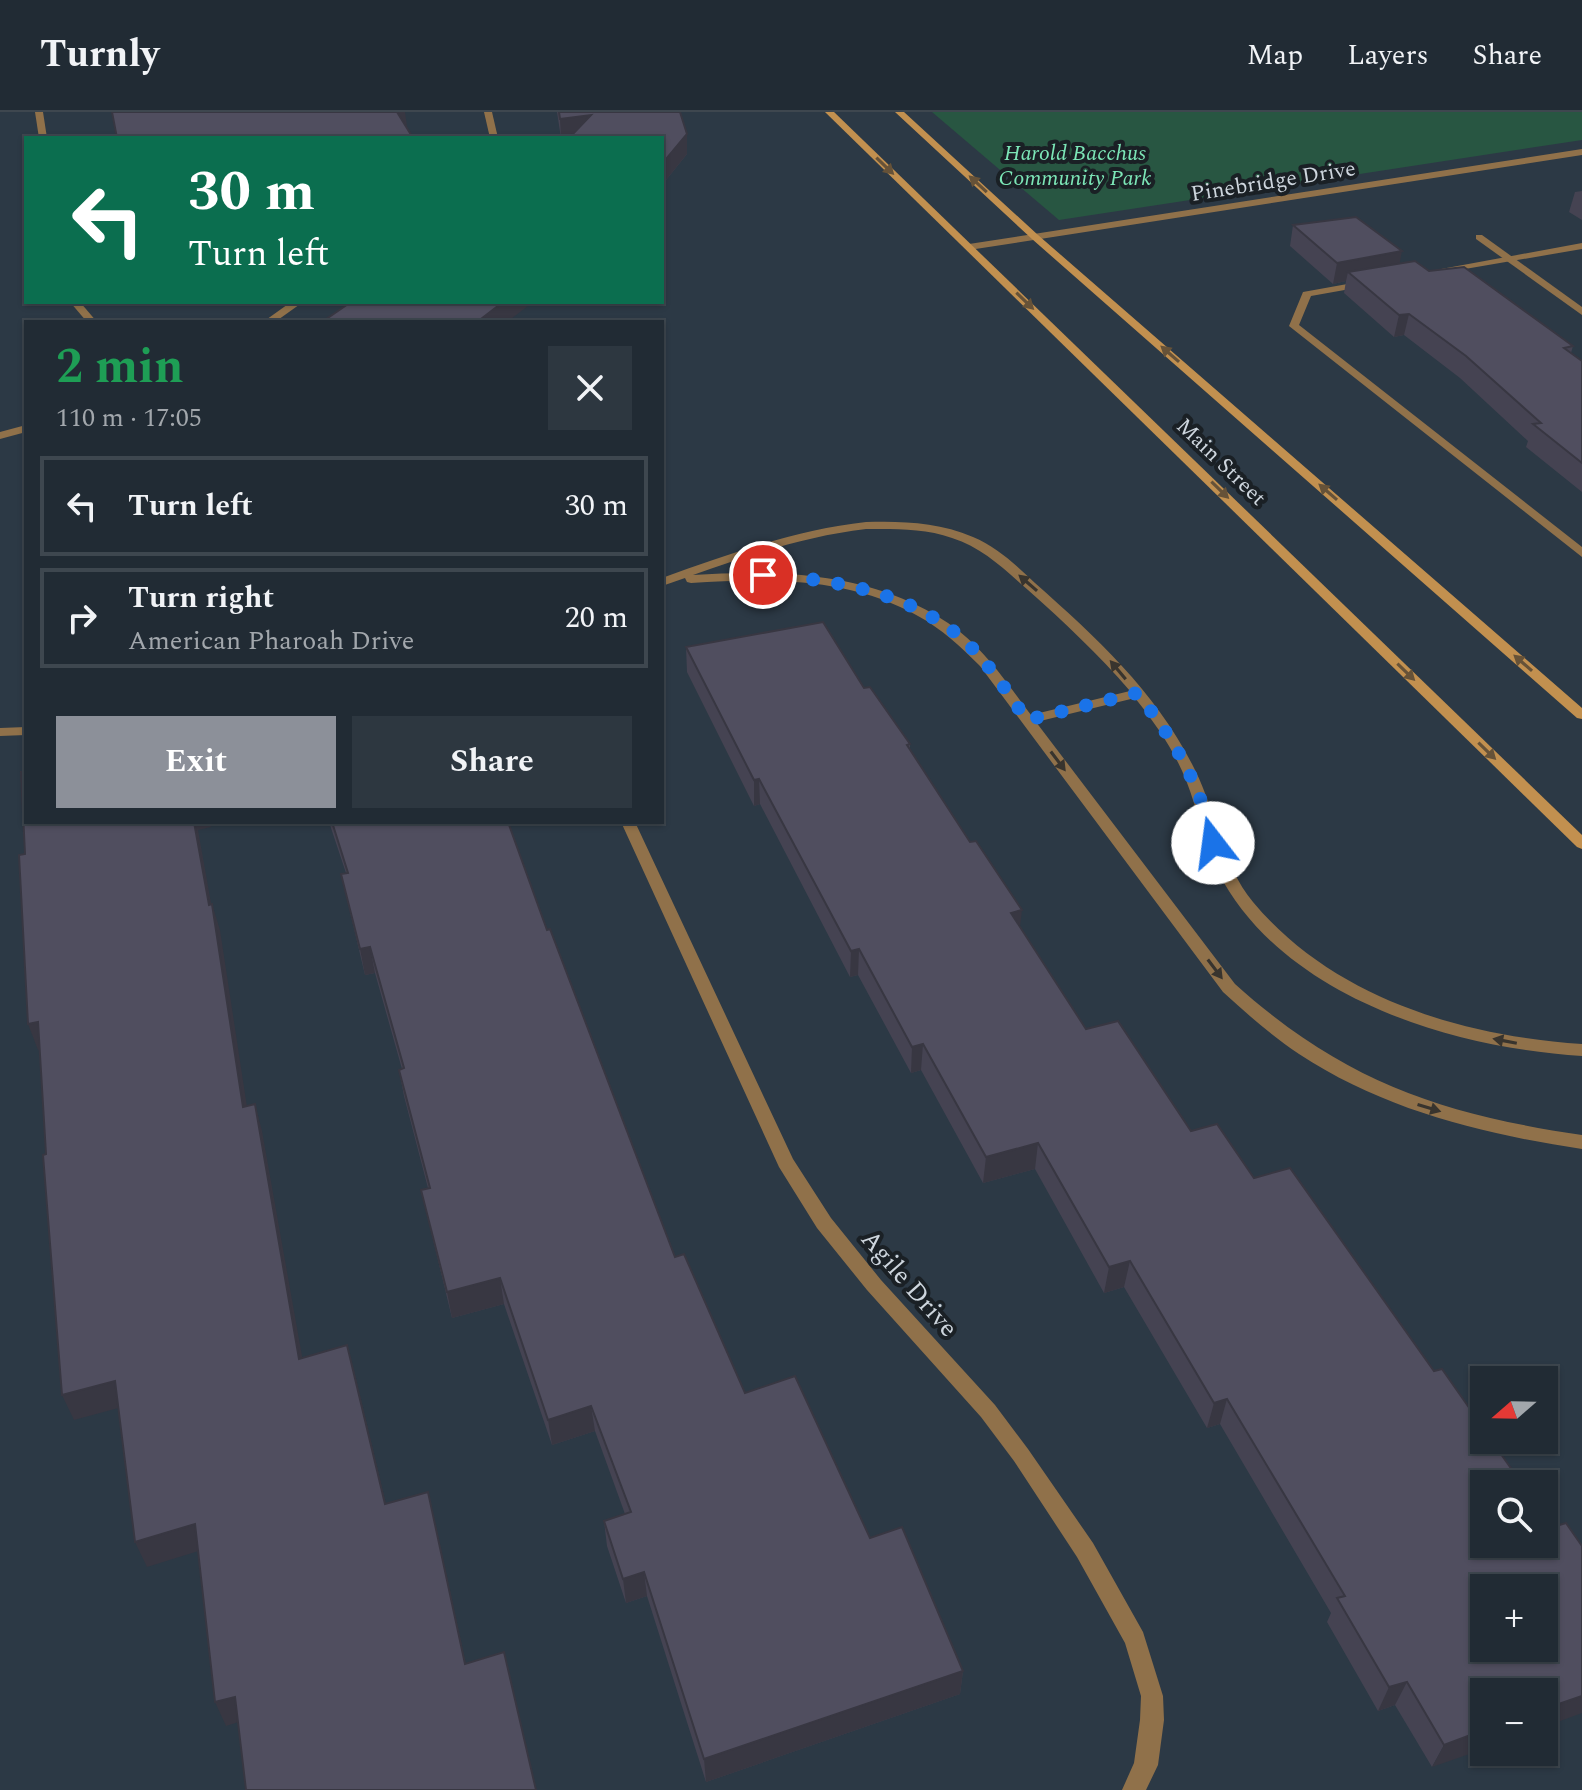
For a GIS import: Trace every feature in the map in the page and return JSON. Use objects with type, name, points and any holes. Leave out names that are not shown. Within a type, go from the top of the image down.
[{"type":"main road","name":"Main Street","points":[[829,112],[1582,844]]},
{"type":"main road","name":"Main Street","points":[[899,112],[1035,237],[1582,715]]},
{"type":"street","points":[[39,112],[43,136]]},
{"type":"street","points":[[488,112],[494,136]]},
{"type":"street","name":"Pinebridge Drive","points":[[969,247],[1582,152]]},
{"type":"street","points":[[1479,237],[1582,312]]},
{"type":"street","points":[[1415,275],[1582,246]]},
{"type":"street","points":[[1384,280],[1307,294],[1294,326],[1582,553]]},
{"type":"street","points":[[77,304],[90,320]]},
{"type":"street","points":[[271,320],[295,304]]},
{"type":"street","points":[[0,436],[24,429]]},
{"type":"street","points":[[664,581],[805,536],[876,525],[918,526],[948,532],[980,545],[1000,558],[1087,633],[1164,727],[1186,764],[1203,803],[1219,858],[1236,890],[1269,929],[1304,959],[1395,1009],[1435,1024],[1532,1046],[1582,1050]]},
{"type":"street","points":[[664,582],[744,575],[792,576],[847,585],[898,601],[935,619],[971,647],[1229,988],[1271,1027],[1345,1074],[1417,1105],[1481,1125],[1582,1142]]},
{"type":"street","points":[[1027,720],[1137,693]]},
{"type":"street","points":[[0,732],[24,731]]},
{"type":"street","name":"Agile Drive","points":[[629,824],[785,1162],[834,1236],[1005,1433],[1085,1550],[1116,1603],[1140,1651],[1152,1696],[1146,1765],[1134,1790]]},
{"type":"green space","name":"Harold Bacchus Community Park","points":[[932,112],[1582,112],[1582,140],[1059,220]]},
{"type":"building","points":[[112,112],[397,112],[412,136],[117,136]]},
{"type":"building","points":[[559,112],[680,112],[687,134],[664,162],[664,136],[571,136],[591,115],[560,119]]},
{"type":"building","points":[[1356,217],[1402,251],[1337,263],[1293,225]]},
{"type":"building","points":[[1415,261],[1429,271],[1464,267],[1573,346],[1564,348],[1582,361],[1582,463],[1533,424],[1541,423],[1466,356],[1409,314],[1399,315],[1348,272]]},
{"type":"building","points":[[348,304],[500,304],[480,320],[325,320]]},
{"type":"building","points":[[823,622],[864,688],[870,687],[910,744],[907,745],[970,842],[976,841],[1022,910],[1011,913],[1086,1029],[1118,1021],[1191,1131],[1217,1124],[1254,1178],[1290,1168],[1434,1371],[1442,1369],[1470,1409],[1470,1454],[1501,1454],[1512,1470],[1470,1470],[1470,1558],[1558,1558],[1558,1525],[1566,1523],[1582,1546],[1582,1696],[1558,1704],[1558,1678],[1470,1678],[1470,1735],[1444,1745],[1407,1682],[1389,1687],[1337,1598],[1345,1596],[1227,1399],[1214,1403],[1130,1261],[1109,1267],[1038,1143],[986,1157],[923,1044],[912,1047],[859,949],[851,951],[759,779],[754,780],[686,647]]},
{"type":"building","points":[[21,772],[24,772],[24,824],[194,824],[209,905],[212,904],[243,1107],[255,1104],[299,1359],[347,1345],[385,1504],[428,1492],[465,1664],[504,1652],[536,1790],[246,1790],[235,1697],[215,1702],[195,1524],[135,1542],[115,1381],[62,1395],[43,1155],[46,1154],[38,1022],[28,1024],[19,855],[25,854]]},
{"type":"building","points":[[333,824],[509,824],[675,1257],[684,1254],[745,1393],[795,1376],[870,1538],[902,1527],[963,1671],[704,1759],[644,1572],[623,1579],[604,1521],[631,1512],[591,1406],[548,1420],[500,1278],[447,1292],[421,1190],[430,1188],[399,1070],[404,1068],[370,947],[360,949],[341,874],[348,873]]},
{"type":"route","points":[[763,575],[811,578],[856,587],[921,611],[971,647],[1027,720],[1137,693],[1164,727],[1186,764],[1203,803],[1213,843]]}]
